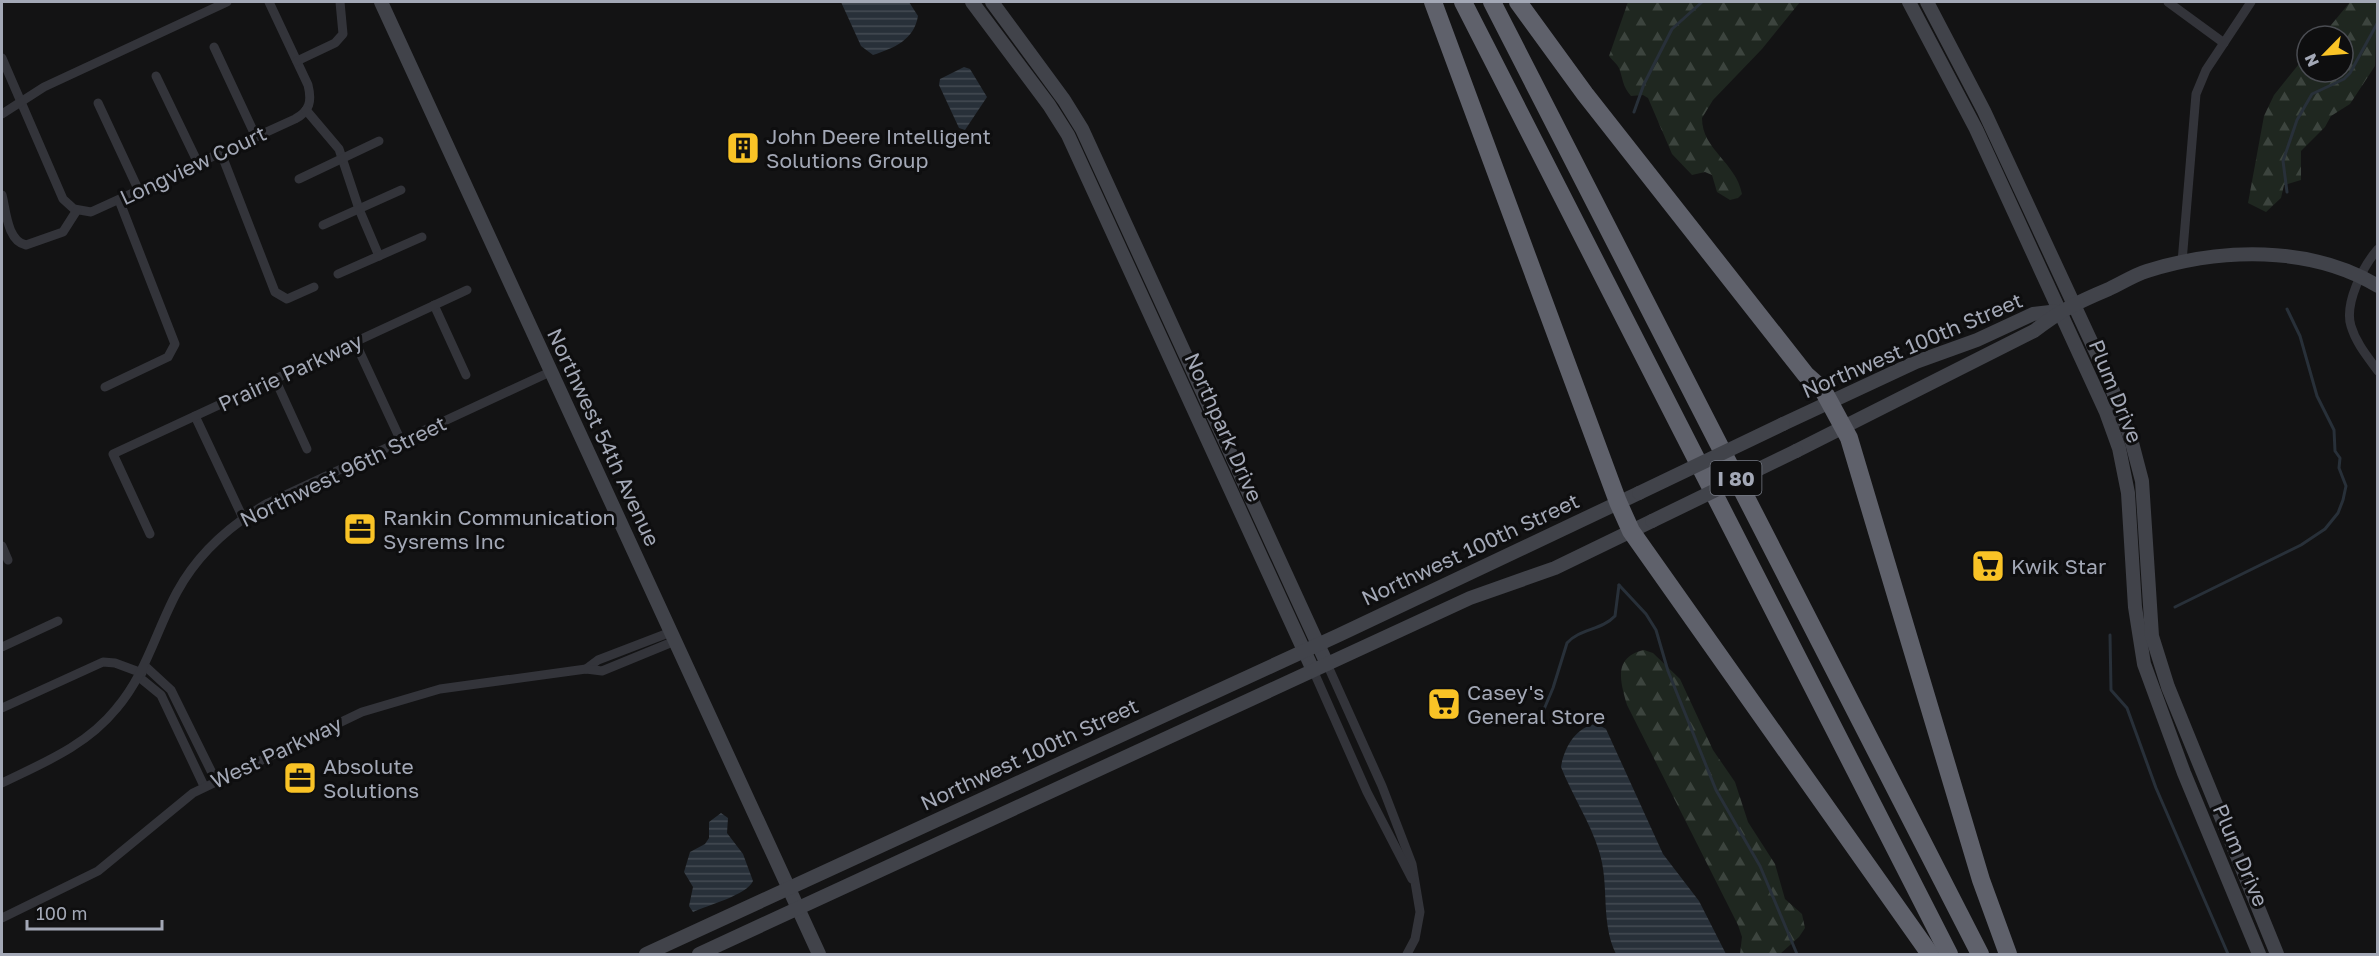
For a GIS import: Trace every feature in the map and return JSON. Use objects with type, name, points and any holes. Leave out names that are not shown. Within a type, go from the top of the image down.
[{"type":"highway","points":[[1433,2],[1618,502],[1631,531],[1930,954]]},
{"type":"highway","name":"I 80","points":[[1463,2],[1949,954]]},
{"type":"highway","name":"I 80","points":[[1492,2],[1980,954]]},
{"type":"highway","points":[[1518,2],[1585,94],[1806,375],[1823,390],[1844,428],[1849,438],[1981,880],[2008,954]]},
{"type":"street","points":[[2,114],[20,100],[227,2]]},
{"type":"street","points":[[270,2],[308,85],[311,96],[306,110],[332,138],[342,158],[359,209],[379,256]]},
{"type":"street","points":[[297,61],[334,43],[344,34],[340,2]]},
{"type":"street","name":"Northwest 54th Avenue","points":[[381,2],[819,954]]},
{"type":"street","name":"Northpark Drive","points":[[972,2],[1049,105],[1068,135],[1367,792],[1404,867],[1416,883]]},
{"type":"street","name":"Northpark Drive","points":[[992,2],[1064,100],[1082,129],[1382,786],[1412,864],[1416,883],[1419,919],[1415,939],[1407,954]]},
{"type":"street","name":"Plum Drive","points":[[1909,2],[1976,129],[2106,412],[2119,448],[2128,493],[2138,639],[2152,693],[2259,954]]},
{"type":"street","name":"Plum Drive","points":[[1927,2],[1984,111],[2108,378],[2132,439],[2142,481],[2152,636],[2159,661],[2277,954]]},
{"type":"street","points":[[2168,2],[2224,43]]},
{"type":"street","points":[[2182,262],[2196,94],[2206,70],[2250,2]]},
{"type":"street","name":"Longview Court","points":[[214,47],[256,137]]},
{"type":"street","points":[[2,58],[63,199],[77,210],[63,232],[26,245],[20,244],[12,234],[2,195]]},
{"type":"street","name":"Longview Court","points":[[156,76],[198,163]]},
{"type":"street","name":"Longview Court","points":[[98,103],[139,191]]},
{"type":"street","name":"Longview Court","points":[[77,210],[91,212],[119,200],[256,137],[301,115],[306,110]]},
{"type":"street","points":[[299,179],[379,141]]},
{"type":"street","name":"Longview Court","points":[[221,153],[275,292],[287,299],[314,287]]},
{"type":"street","points":[[323,225],[400,190]]},
{"type":"street","name":"Longview Court","points":[[105,387],[168,357],[174,350],[175,344],[119,200]]},
{"type":"street","points":[[1102,212],[1117,206]]},
{"type":"street","points":[[338,274],[422,237]]},
{"type":"street","points":[[2378,249],[2353,292],[2350,323],[2357,342],[2378,370]]},
{"type":"street","points":[[2059,311],[2145,272],[2182,262],[2220,256],[2274,255],[2325,264],[2361,276],[2378,286]]},
{"type":"street","name":"Prairie Parkway","points":[[150,534],[113,454],[467,290]]},
{"type":"street","points":[[434,305],[466,375]]},
{"type":"street","name":"Northwest 100th Street","points":[[646,954],[1318,644],[1916,362],[1977,340],[2032,314],[2059,311]]},
{"type":"street","name":"Northwest 100th Street","points":[[699,954],[1481,592],[1555,568],[1844,428],[2034,331],[2059,311]]},
{"type":"street","points":[[355,342],[401,441]]},
{"type":"street","name":"Northwest 96th Street","points":[[2,782],[47,762],[83,740],[115,711],[142,672],[178,591],[200,557],[243,518],[268,503],[550,372]]},
{"type":"street","points":[[275,379],[307,449]]},
{"type":"street","points":[[195,416],[243,518]]},
{"type":"street","points":[[1209,445],[1223,439]]},
{"type":"street","points":[[2,546],[8,560]]},
{"type":"street","points":[[2,647],[58,621]]},
{"type":"street","name":"West Parkway","points":[[2,918],[98,871],[180,800],[204,786],[362,712],[440,688],[586,669],[598,660],[673,637]]},
{"type":"street","points":[[2,708],[103,662],[115,663],[142,672],[171,690],[216,781]]},
{"type":"street","points":[[142,672],[161,695],[204,786]]},
{"type":"green space","points":[[1628,2],[1800,2],[1762,49],[1713,100],[1702,118],[1707,139],[1739,183],[1742,194],[1738,198],[1730,200],[1717,192],[1712,175],[1705,172],[1692,175],[1672,154],[1648,98],[1643,95],[1631,96],[1626,89],[1619,68],[1609,56]]},
{"type":"green space","points":[[2350,2],[2377,2],[2375,66],[2350,104],[2331,116],[2325,127],[2301,151],[2301,180],[2284,185],[2281,198],[2266,212],[2248,203],[2264,116],[2274,95],[2295,69],[2295,84],[2355,84],[2355,24],[2332,24]]},
{"type":"green space","points":[[1644,650],[1653,653],[1680,679],[1713,750],[1735,782],[1748,822],[1775,864],[1785,899],[1802,914],[1805,928],[1799,937],[1780,954],[1740,954],[1742,937],[1738,925],[1627,705],[1621,679],[1623,664],[1634,653]]},
{"type":"shaded area","points":[[841,2],[909,2],[918,16],[908,37],[895,46],[873,55],[861,46]]},
{"type":"shaded area","points":[[964,67],[970,69],[987,97],[965,130],[959,128],[939,85],[940,79]]},
{"type":"shaded area","points":[[1597,724],[1606,729],[1663,854],[1699,901],[1726,954],[1616,954],[1608,929],[1604,877],[1599,851],[1561,767],[1568,746],[1577,733]]},
{"type":"shaded area","points":[[721,813],[728,818],[727,833],[743,854],[753,881],[743,891],[693,912],[689,906],[693,887],[684,872],[690,852],[705,844],[709,838],[709,822]]},
{"type":"waterway","points":[[1634,112],[1644,84],[1672,29],[1702,2]]},
{"type":"waterway","points":[[2287,192],[2283,161],[2297,120],[2312,94],[2344,79],[2350,73],[2378,22]]},
{"type":"waterway","points":[[2175,607],[2301,545],[2325,529],[2338,513],[2343,500],[2346,486],[2339,468],[2340,458],[2335,451],[2334,430],[2317,396],[2300,336],[2287,309]]},
{"type":"waterway","points":[[1619,585],[1646,614],[1656,630],[1668,671],[1716,790],[1760,866],[1797,954]]},
{"type":"waterway","points":[[1542,714],[1567,643],[1572,638],[1610,621],[1615,616],[1619,585]]},
{"type":"waterway","points":[[2110,635],[2111,690],[2127,708],[2156,788],[2228,954]]},
{"type":"place","name":"John Deere Intelligent Solutions Group","points":[[743,148]]},
{"type":"place","name":"Rankin Communication Sysrems Inc","points":[[360,529]]},
{"type":"place","name":"Kwik Star","points":[[1988,566]]},
{"type":"place","name":"Casey's General Store","points":[[1444,704]]},
{"type":"place","name":"Absolute Solutions","points":[[300,778]]}]
